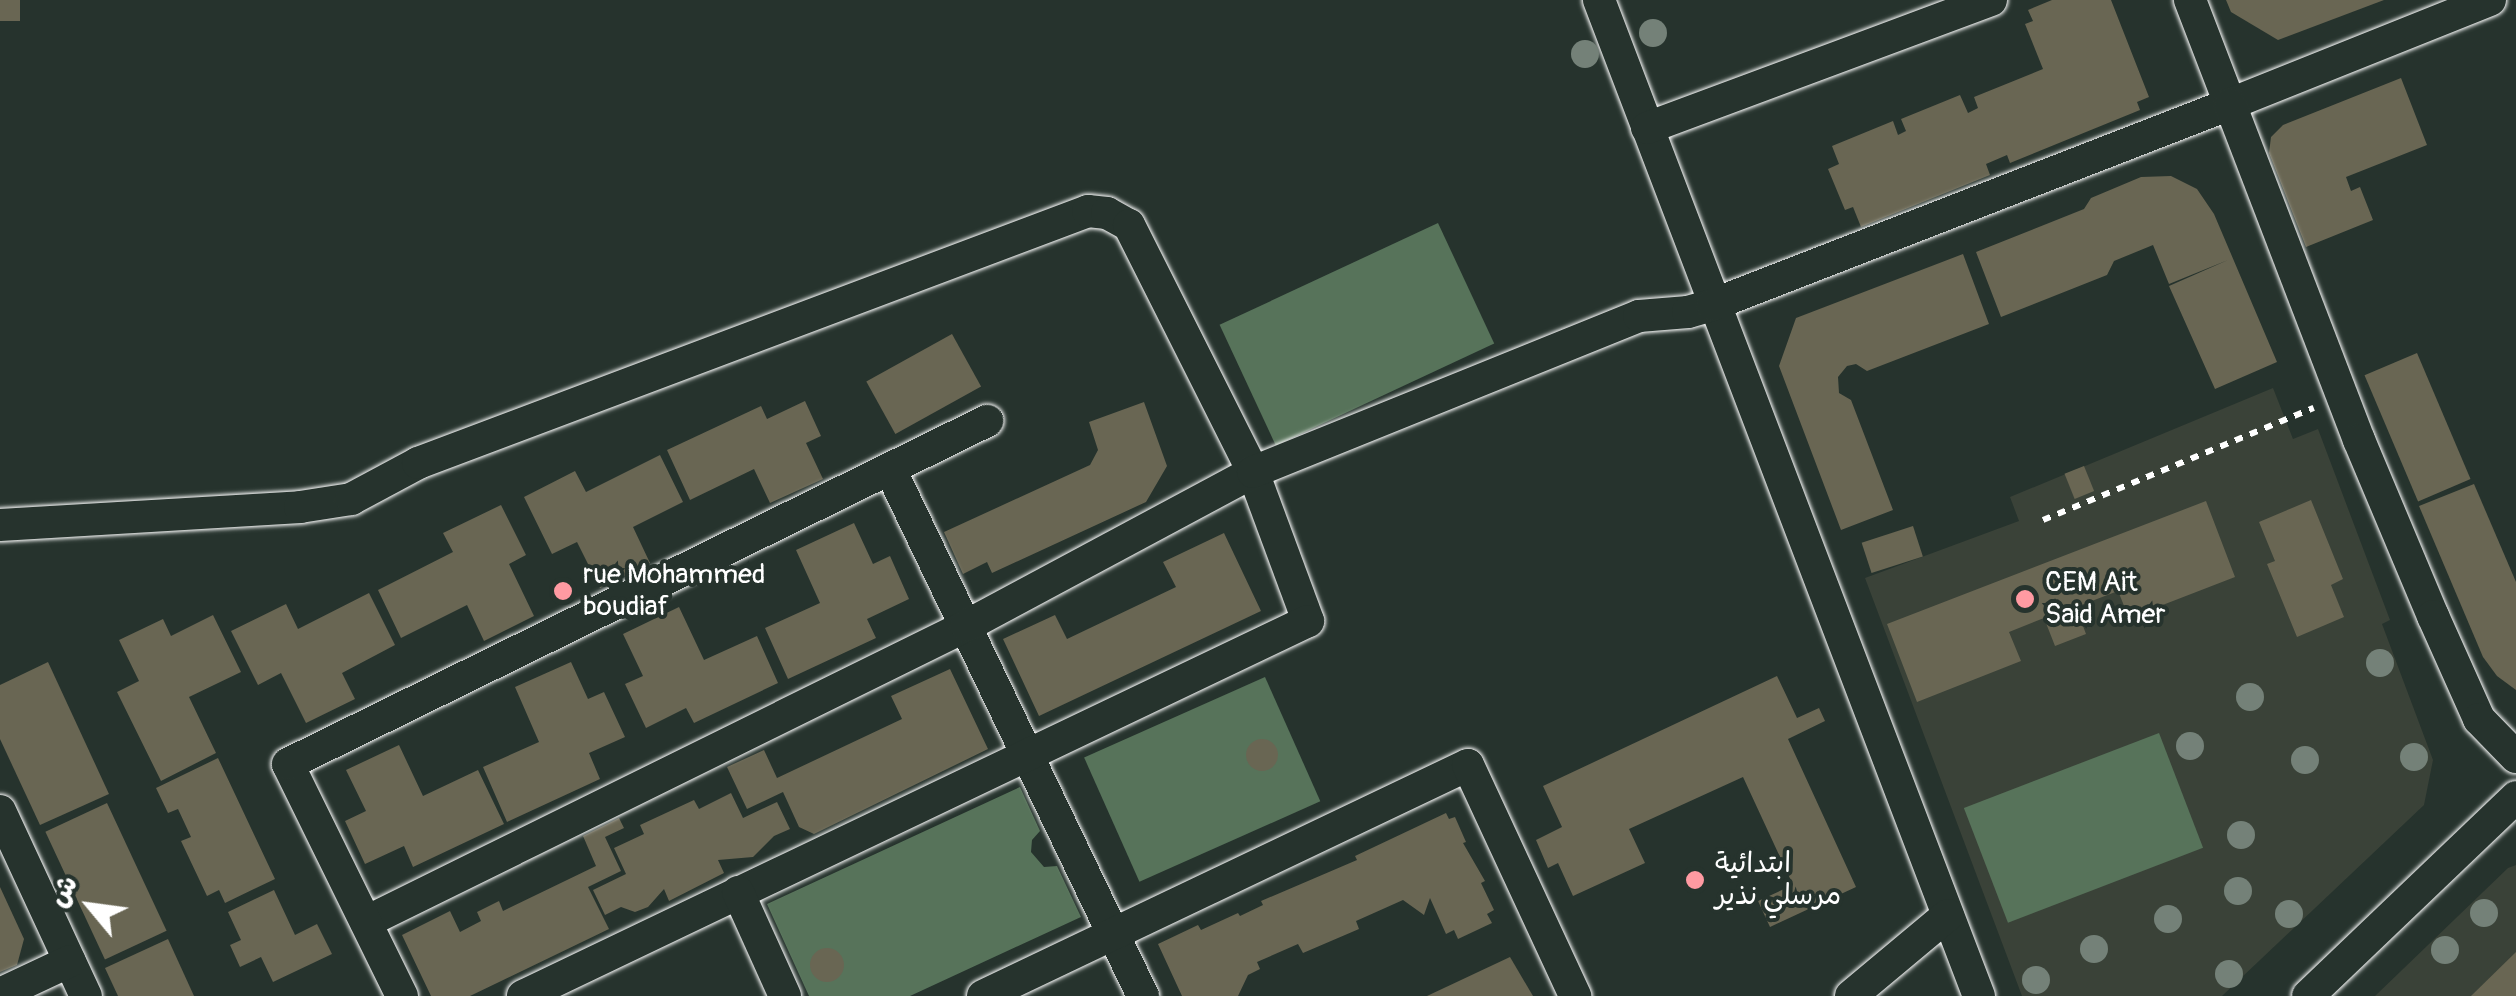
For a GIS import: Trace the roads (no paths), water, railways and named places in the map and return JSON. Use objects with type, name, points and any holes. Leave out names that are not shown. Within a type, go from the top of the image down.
[{"type":"street","points":[[1599,0],[1712,305],[1980,996]]},
{"type":"street","points":[[1648,128],[1991,0]]},
{"type":"street","points":[[2190,0],[2343,396],[2480,719],[2516,757]]},
{"type":"street","points":[[366,922],[966,626],[1253,472],[1640,316],[1688,312],[1712,305],[2490,0]]},
{"type":"street","points":[[0,526],[300,506],[351,499],[418,463],[1088,210],[1108,212],[1130,225],[1253,472],[1308,621],[523,996]]},
{"type":"street","points":[[402,996],[288,764],[987,421]]},
{"type":"street","points":[[890,469],[1143,996]]},
{"type":"street","points":[[983,996],[1468,765],[1575,996]]},
{"type":"street","points":[[2308,996],[2516,797]]},
{"type":"street","points":[[0,811],[86,996]]},
{"type":"street","points":[[738,892],[785,996]]},
{"type":"street","points":[[1851,996],[1948,915]]},
{"type":"street","points":[[0,994],[70,961]]},
{"type":"place","name":"rue Mohammed boudiaf","points":[[563,591]]},
{"type":"place","name":"CEM Ait Said Amer","points":[[2025,599]]},
{"type":"place","name":"ابتدائية مرسلي نذير","points":[[1695,880]]}]
